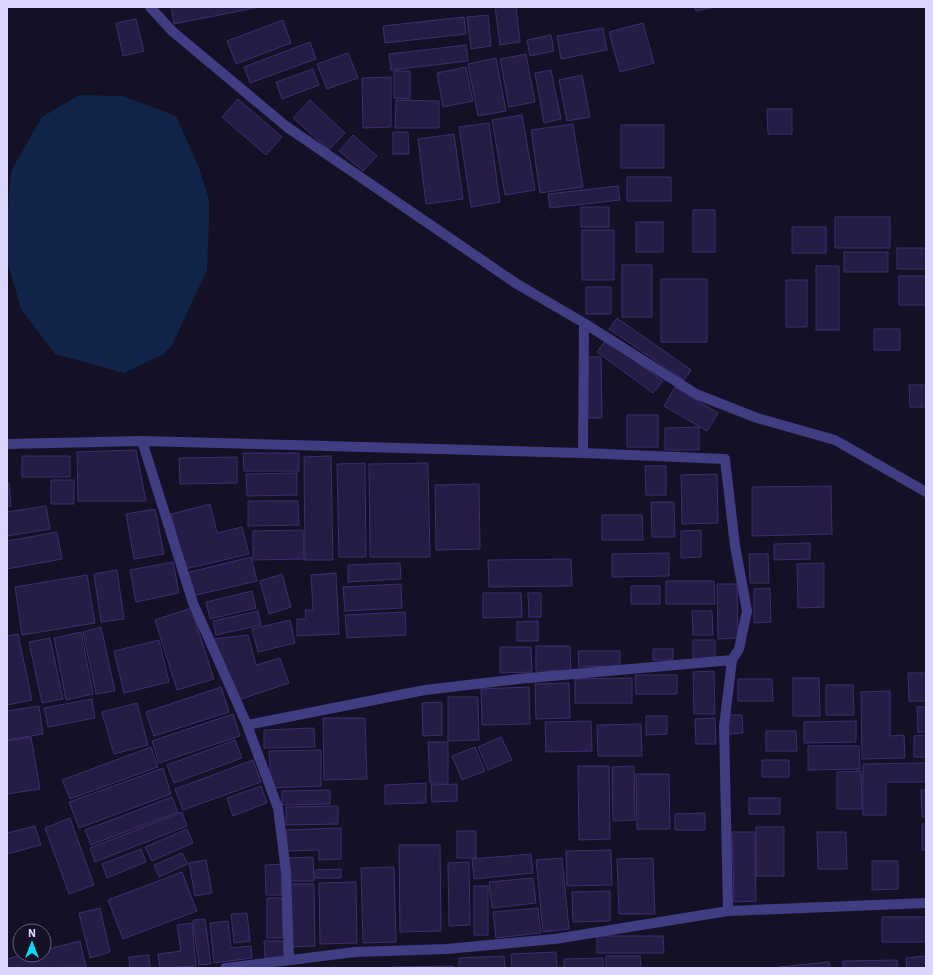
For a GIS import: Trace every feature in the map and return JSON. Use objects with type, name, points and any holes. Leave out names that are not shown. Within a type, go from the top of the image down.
[{"type":"street","points":[[150,7],[172,31],[287,127],[517,284],[584,323],[696,394],[757,418],[836,440],[926,492]]},
{"type":"street","points":[[583,453],[584,323]]},
{"type":"street","points":[[142,441],[193,603],[247,725],[278,808],[286,872],[289,960]]},
{"type":"street","points":[[7,444],[142,441],[583,453],[724,459],[735,546],[747,611],[740,650],[732,660],[724,726],[728,911]]},
{"type":"street","points":[[247,725],[425,690],[525,679],[732,660]]},
{"type":"street","points":[[225,968],[247,967],[355,952],[446,949],[555,939],[728,911],[926,903]]},
{"type":"water","points":[[79,95],[123,96],[176,116],[199,168],[209,200],[207,270],[172,345],[164,354],[124,373],[55,354],[21,309],[7,261],[7,221],[11,171],[42,117]]},
{"type":"building","points":[[171,7],[260,7],[174,24]]},
{"type":"building","points":[[495,7],[516,7],[520,42],[500,45]]},
{"type":"building","points":[[695,7],[715,7],[696,11]]},
{"type":"building","points":[[488,15],[491,46],[471,49],[467,17]]},
{"type":"building","points":[[464,17],[466,34],[385,43],[383,26]]},
{"type":"building","points":[[136,19],[144,51],[123,56],[116,23]]},
{"type":"building","points":[[283,20],[291,43],[236,64],[227,41]]},
{"type":"building","points":[[643,23],[654,63],[620,72],[609,32]]},
{"type":"building","points":[[603,28],[607,50],[561,59],[557,36]]},
{"type":"building","points":[[551,35],[554,51],[530,56],[527,40]]},
{"type":"building","points":[[310,42],[316,59],[250,83],[244,67]]},
{"type":"building","points":[[466,45],[468,61],[391,70],[389,54]]},
{"type":"building","points":[[348,53],[358,78],[327,89],[317,64]]},
{"type":"building","points":[[526,54],[535,102],[509,107],[500,59]]},
{"type":"building","points":[[496,58],[506,111],[478,116],[468,64]]},
{"type":"building","points":[[466,67],[473,101],[443,107],[437,73]]},
{"type":"building","points":[[313,69],[319,85],[282,99],[276,82]]},
{"type":"building","points":[[551,70],[561,119],[544,123],[535,73]]},
{"type":"building","points":[[394,71],[410,71],[410,99],[394,98]]},
{"type":"building","points":[[582,75],[590,117],[567,121],[559,80]]},
{"type":"building","points":[[391,77],[391,127],[363,128],[362,78]]},
{"type":"building","points":[[238,99],[282,137],[266,155],[222,117]]},
{"type":"building","points":[[310,100],[345,133],[329,150],[293,118]]},
{"type":"building","points":[[396,100],[439,101],[439,128],[395,128]]},
{"type":"building","points":[[767,109],[792,109],[792,134],[768,134]]},
{"type":"building","points":[[522,115],[535,190],[505,195],[492,120]]},
{"type":"building","points":[[489,123],[500,202],[471,207],[459,127]]},
{"type":"building","points":[[573,124],[583,187],[540,193],[531,130]]},
{"type":"building","points":[[621,125],[664,125],[664,168],[621,168]]},
{"type":"building","points":[[393,132],[408,132],[409,154],[393,154]]},
{"type":"building","points":[[454,134],[463,199],[426,204],[418,139]]},
{"type":"building","points":[[353,135],[377,156],[363,171],[339,151]]},
{"type":"building","points":[[627,177],[671,177],[671,201],[627,201]]},
{"type":"building","points":[[618,186],[620,200],[550,208],[548,194]]},
{"type":"building","points":[[581,207],[609,207],[609,227],[581,227]]},
{"type":"building","points":[[693,210],[715,210],[715,252],[693,252]]},
{"type":"building","points":[[835,217],[890,217],[890,248],[835,248]]},
{"type":"building","points":[[636,222],[663,222],[663,252],[636,252]]},
{"type":"building","points":[[792,227],[826,227],[826,253],[792,253]]},
{"type":"building","points":[[582,230],[614,230],[614,280],[582,280]]},
{"type":"building","points":[[897,248],[926,248],[926,269],[897,269]]},
{"type":"building","points":[[844,252],[888,252],[888,272],[844,272]]},
{"type":"building","points":[[622,265],[652,265],[652,317],[622,317]]},
{"type":"building","points":[[816,266],[839,266],[839,330],[816,330]]},
{"type":"building","points":[[899,276],[926,276],[926,305],[899,305]]},
{"type":"building","points":[[661,279],[707,279],[707,342],[661,342]]},
{"type":"building","points":[[786,280],[807,280],[807,327],[786,327]]},
{"type":"building","points":[[586,287],[611,287],[611,314],[586,314]]},
{"type":"building","points":[[617,318],[691,370],[684,380],[609,329]]},
{"type":"building","points":[[874,329],[900,329],[900,350],[874,350]]},
{"type":"building","points":[[606,340],[663,381],[653,393],[597,352]]},
{"type":"building","points":[[586,357],[601,357],[602,418],[586,418]]},
{"type":"building","points":[[909,385],[926,385],[926,407],[910,407]]},
{"type":"building","points":[[675,387],[718,413],[707,431],[664,406]]},
{"type":"building","points":[[627,415],[658,415],[658,447],[627,447]]},
{"type":"building","points":[[699,427],[699,450],[665,450],[665,428]]},
{"type":"building","points":[[136,450],[146,501],[78,501],[77,452]]},
{"type":"building","points":[[243,453],[299,453],[299,471],[244,471]]},
{"type":"building","points":[[22,456],[70,456],[70,477],[22,477]]},
{"type":"building","points":[[331,456],[333,560],[305,560],[304,457]]},
{"type":"building","points":[[237,457],[237,483],[180,484],[179,458]]},
{"type":"building","points":[[365,463],[366,557],[339,557],[337,464]]},
{"type":"building","points":[[428,463],[430,557],[370,557],[369,464]]},
{"type":"building","points":[[645,466],[666,466],[666,495],[646,495]]},
{"type":"building","points":[[297,473],[297,495],[247,496],[246,474]]},
{"type":"building","points":[[717,474],[718,523],[682,524],[681,475]]},
{"type":"building","points":[[51,480],[74,480],[74,504],[51,504]]},
{"type":"building","points":[[7,483],[9,483],[11,506],[7,507]]},
{"type":"building","points":[[479,484],[480,549],[436,550],[435,485]]},
{"type":"building","points":[[831,486],[832,534],[752,536],[752,487]]},
{"type":"building","points":[[248,501],[298,501],[299,525],[248,526]]},
{"type":"building","points":[[651,502],[674,502],[675,537],[652,537]]},
{"type":"building","points":[[210,504],[217,533],[242,527],[249,554],[185,569],[171,514]]},
{"type":"building","points":[[46,506],[50,529],[7,536],[7,512]]},
{"type":"building","points":[[155,509],[164,554],[134,559],[126,514]]},
{"type":"building","points":[[602,515],[642,515],[643,540],[602,540]]},
{"type":"building","points":[[303,530],[304,559],[253,560],[253,531]]},
{"type":"building","points":[[701,530],[701,557],[681,558],[681,531]]},
{"type":"building","points":[[57,532],[62,559],[7,569],[7,541]]},
{"type":"building","points":[[810,543],[810,559],[774,560],[774,544]]},
{"type":"building","points":[[669,553],[669,576],[612,577],[612,554]]},
{"type":"building","points":[[749,554],[768,554],[769,583],[750,583]]},
{"type":"building","points":[[251,557],[257,581],[192,596],[186,573]]},
{"type":"building","points":[[571,559],[572,586],[489,587],[488,560]]},
{"type":"building","points":[[173,562],[179,593],[136,602],[130,570]]},
{"type":"building","points":[[400,563],[401,579],[348,582],[348,565]]},
{"type":"building","points":[[824,563],[824,607],[798,608],[797,564]]},
{"type":"building","points":[[117,570],[124,619],[101,622],[94,574]]},
{"type":"building","points":[[336,573],[339,634],[297,636],[297,619],[306,619],[305,610],[313,610],[311,575]]},
{"type":"building","points":[[282,574],[291,607],[269,614],[260,581]]},
{"type":"building","points":[[87,575],[95,623],[22,635],[15,587]]},
{"type":"building","points":[[666,581],[714,581],[715,604],[666,604]]},
{"type":"building","points":[[401,584],[402,608],[345,611],[343,587]]},
{"type":"building","points":[[717,584],[737,584],[738,638],[718,639]]},
{"type":"building","points":[[631,586],[660,586],[660,604],[631,604]]},
{"type":"building","points":[[770,588],[771,622],[754,623],[754,589]]},
{"type":"building","points":[[252,591],[256,608],[210,619],[206,602]]},
{"type":"building","points":[[483,593],[521,593],[522,617],[483,618]]},
{"type":"building","points":[[528,593],[541,593],[541,617],[529,617]]},
{"type":"building","points":[[191,608],[214,679],[177,690],[155,620]]},
{"type":"building","points":[[258,611],[261,625],[216,635],[213,621]]},
{"type":"building","points":[[692,611],[712,611],[713,635],[693,635]]},
{"type":"building","points":[[405,612],[406,635],[347,638],[345,615]]},
{"type":"building","points":[[290,620],[295,643],[258,652],[252,629]]},
{"type":"building","points":[[538,621],[538,641],[517,641],[517,622]]},
{"type":"building","points":[[101,627],[115,691],[96,694],[83,632]]},
{"type":"building","points":[[81,632],[93,694],[66,700],[54,638]]},
{"type":"building","points":[[18,634],[32,700],[7,705],[7,636]]},
{"type":"building","points":[[248,635],[256,665],[280,658],[289,683],[238,700],[213,639]]},
{"type":"building","points":[[50,638],[63,699],[42,703],[29,642]]},
{"type":"building","points":[[159,640],[169,682],[124,693],[114,651]]},
{"type":"building","points":[[693,640],[715,640],[715,661],[693,661]]},
{"type":"building","points":[[536,646],[570,646],[571,671],[536,671]]},
{"type":"building","points":[[500,647],[531,647],[532,672],[500,673]]},
{"type":"building","points":[[653,649],[673,649],[673,660],[653,660]]},
{"type":"building","points":[[578,651],[620,651],[620,666],[579,667]]},
{"type":"building","points":[[714,671],[715,714],[694,714],[693,672]]},
{"type":"building","points":[[908,673],[926,673],[926,701],[909,701]]},
{"type":"building","points":[[635,675],[677,675],[677,694],[636,694]]},
{"type":"building","points":[[632,678],[632,703],[575,703],[575,679]]},
{"type":"building","points":[[793,678],[819,678],[820,716],[793,716]]},
{"type":"building","points":[[738,679],[772,679],[773,701],[738,701]]},
{"type":"building","points":[[569,683],[570,718],[536,719],[535,684]]},
{"type":"building","points":[[826,685],[853,685],[854,715],[826,715]]},
{"type":"building","points":[[221,687],[229,712],[154,736],[146,712]]},
{"type":"building","points":[[529,687],[530,724],[482,725],[481,689]]},
{"type":"building","points":[[890,691],[890,736],[904,735],[905,758],[862,759],[861,692]]},
{"type":"building","points":[[448,697],[478,697],[479,740],[448,741]]},
{"type":"building","points":[[92,699],[95,718],[48,727],[44,708]]},
{"type":"building","points":[[442,702],[442,735],[423,736],[422,703]]},
{"type":"building","points":[[137,703],[148,745],[114,754],[102,712]]},
{"type":"building","points":[[39,706],[43,734],[7,740],[7,711]]},
{"type":"building","points":[[917,707],[926,707],[926,732],[918,732]]},
{"type":"building","points":[[233,714],[240,736],[159,763],[152,741]]},
{"type":"building","points":[[728,715],[742,715],[743,733],[728,734]]},
{"type":"building","points":[[646,716],[667,716],[667,734],[646,735]]},
{"type":"building","points":[[323,718],[365,718],[367,779],[324,780]]},
{"type":"building","points":[[715,718],[716,744],[696,744],[695,719]]},
{"type":"building","points":[[591,721],[592,751],[546,752],[545,722]]},
{"type":"building","points":[[856,721],[856,742],[804,743],[804,722]]},
{"type":"building","points":[[641,724],[642,756],[598,756],[597,725]]},
{"type":"building","points":[[314,728],[315,747],[264,748],[264,730]]},
{"type":"building","points":[[766,731],[796,731],[797,751],[766,751]]},
{"type":"building","points":[[926,735],[926,757],[914,757],[914,736]]},
{"type":"building","points":[[31,737],[40,789],[7,794],[7,741]]},
{"type":"building","points":[[501,737],[512,760],[488,770],[478,747]]},
{"type":"building","points":[[235,740],[242,758],[174,783],[167,765]]},
{"type":"building","points":[[428,742],[448,742],[448,783],[430,783]]},
{"type":"building","points":[[808,746],[859,746],[860,769],[808,770]]},
{"type":"building","points":[[151,747],[158,767],[70,799],[62,780]]},
{"type":"building","points":[[475,747],[485,771],[462,780],[452,756]]},
{"type":"building","points":[[321,750],[321,786],[271,788],[269,751]]},
{"type":"building","points":[[253,760],[261,782],[183,810],[175,789]]},
{"type":"building","points":[[762,760],[789,760],[789,777],[762,777]]},
{"type":"building","points":[[926,763],[926,782],[886,782],[886,815],[863,815],[863,764]]},
{"type":"building","points":[[578,766],[609,766],[610,839],[579,840]]},
{"type":"building","points":[[634,766],[635,820],[613,821],[612,767]]},
{"type":"building","points":[[163,768],[171,794],[79,828],[69,802]]},
{"type":"building","points":[[861,771],[862,809],[837,809],[837,772]]},
{"type":"building","points":[[636,774],[669,774],[670,829],[637,829]]},
{"type":"building","points":[[426,783],[426,803],[385,804],[385,785]]},
{"type":"building","points":[[457,784],[457,801],[432,802],[431,785]]},
{"type":"building","points":[[261,786],[267,803],[233,816],[227,798]]},
{"type":"building","points":[[330,790],[330,804],[282,805],[282,791]]},
{"type":"building","points":[[921,790],[926,790],[926,817],[922,817]]},
{"type":"building","points":[[172,797],[178,812],[91,845],[85,830]]},
{"type":"building","points":[[749,798],[780,798],[780,814],[749,814]]},
{"type":"building","points":[[338,806],[338,824],[286,825],[286,807]]},
{"type":"building","points":[[182,812],[187,826],[95,862],[90,848]]},
{"type":"building","points":[[705,813],[705,830],[675,830],[675,814]]},
{"type":"building","points":[[70,818],[94,885],[69,894],[45,828]]},
{"type":"building","points":[[922,824],[926,824],[926,850],[922,850]]},
{"type":"building","points":[[35,826],[41,845],[7,854],[7,833]]},
{"type":"building","points":[[756,827],[784,827],[784,876],[756,876]]},
{"type":"building","points":[[341,828],[341,859],[319,860],[319,850],[287,851],[286,830]]},
{"type":"building","points":[[187,829],[193,843],[152,861],[145,847]]},
{"type":"building","points":[[457,831],[476,831],[476,858],[457,858]]},
{"type":"building","points":[[732,832],[755,832],[756,901],[734,902]]},
{"type":"building","points":[[817,832],[846,832],[847,869],[818,869]]},
{"type":"building","points":[[399,845],[440,845],[441,931],[400,932]]},
{"type":"building","points":[[141,849],[146,862],[107,878],[102,864]]},
{"type":"building","points":[[611,850],[612,885],[567,886],[566,851]]},
{"type":"building","points":[[182,853],[188,864],[159,877],[154,865]]},
{"type":"building","points":[[531,854],[533,873],[474,879],[472,859]]},
{"type":"building","points":[[313,857],[314,881],[288,881],[287,858]]},
{"type":"building","points":[[562,858],[569,929],[543,932],[536,860]]},
{"type":"building","points":[[653,858],[655,914],[619,914],[617,859]]},
{"type":"building","points":[[206,860],[212,893],[195,896],[189,863]]},
{"type":"building","points":[[872,861],[898,861],[898,889],[872,890]]},
{"type":"building","points":[[469,862],[470,925],[449,926],[448,863]]},
{"type":"building","points":[[283,864],[284,895],[266,895],[265,865]]},
{"type":"building","points":[[394,867],[396,942],[363,943],[361,868]]},
{"type":"building","points":[[341,869],[341,878],[315,878],[315,870]]},
{"type":"building","points":[[182,872],[197,911],[123,939],[108,900]]},
{"type":"building","points":[[533,878],[536,903],[492,908],[489,882]]},
{"type":"building","points":[[356,882],[357,943],[320,944],[319,883]]},
{"type":"building","points":[[289,884],[314,884],[315,946],[290,947]]},
{"type":"building","points":[[474,886],[488,886],[488,935],[474,935]]},
{"type":"building","points":[[610,891],[610,921],[573,922],[572,892]]},
{"type":"building","points":[[267,898],[282,898],[283,938],[267,938]]},
{"type":"building","points":[[100,908],[110,952],[90,958],[79,913]]},
{"type":"building","points":[[538,908],[541,933],[496,938],[493,912]]},
{"type":"building","points":[[247,913],[250,941],[234,943],[231,914]]},
{"type":"building","points":[[882,917],[926,917],[926,942],[882,942]]},
{"type":"building","points":[[205,919],[211,964],[199,965],[193,920]]},
{"type":"building","points":[[228,921],[231,948],[251,946],[252,958],[214,963],[210,923]]},
{"type":"building","points":[[192,923],[196,966],[160,968],[158,954],[181,951],[177,925]]},
{"type":"building","points":[[597,936],[663,936],[664,953],[597,953]]},
{"type":"building","points":[[80,941],[86,967],[7,968],[7,959],[12,958],[12,963],[52,963],[52,948]]},
{"type":"building","points":[[264,941],[284,941],[284,958],[265,958]]},
{"type":"building","points":[[556,952],[557,968],[512,968],[511,954]]},
{"type":"building","points":[[149,955],[150,968],[130,968],[129,957]]},
{"type":"building","points":[[504,956],[505,968],[459,968],[459,958]]},
{"type":"building","points":[[606,956],[640,956],[641,968],[606,968]]},
{"type":"building","points":[[926,956],[926,968],[907,968],[906,958]]},
{"type":"building","points":[[603,958],[603,968],[564,968],[564,959]]},
{"type":"building","points":[[897,960],[897,968],[843,968],[843,961]]},
{"type":"building","points":[[829,962],[830,968],[779,968],[779,967]]},
{"type":"building","points":[[453,966],[453,968],[393,968],[393,967]]}]
